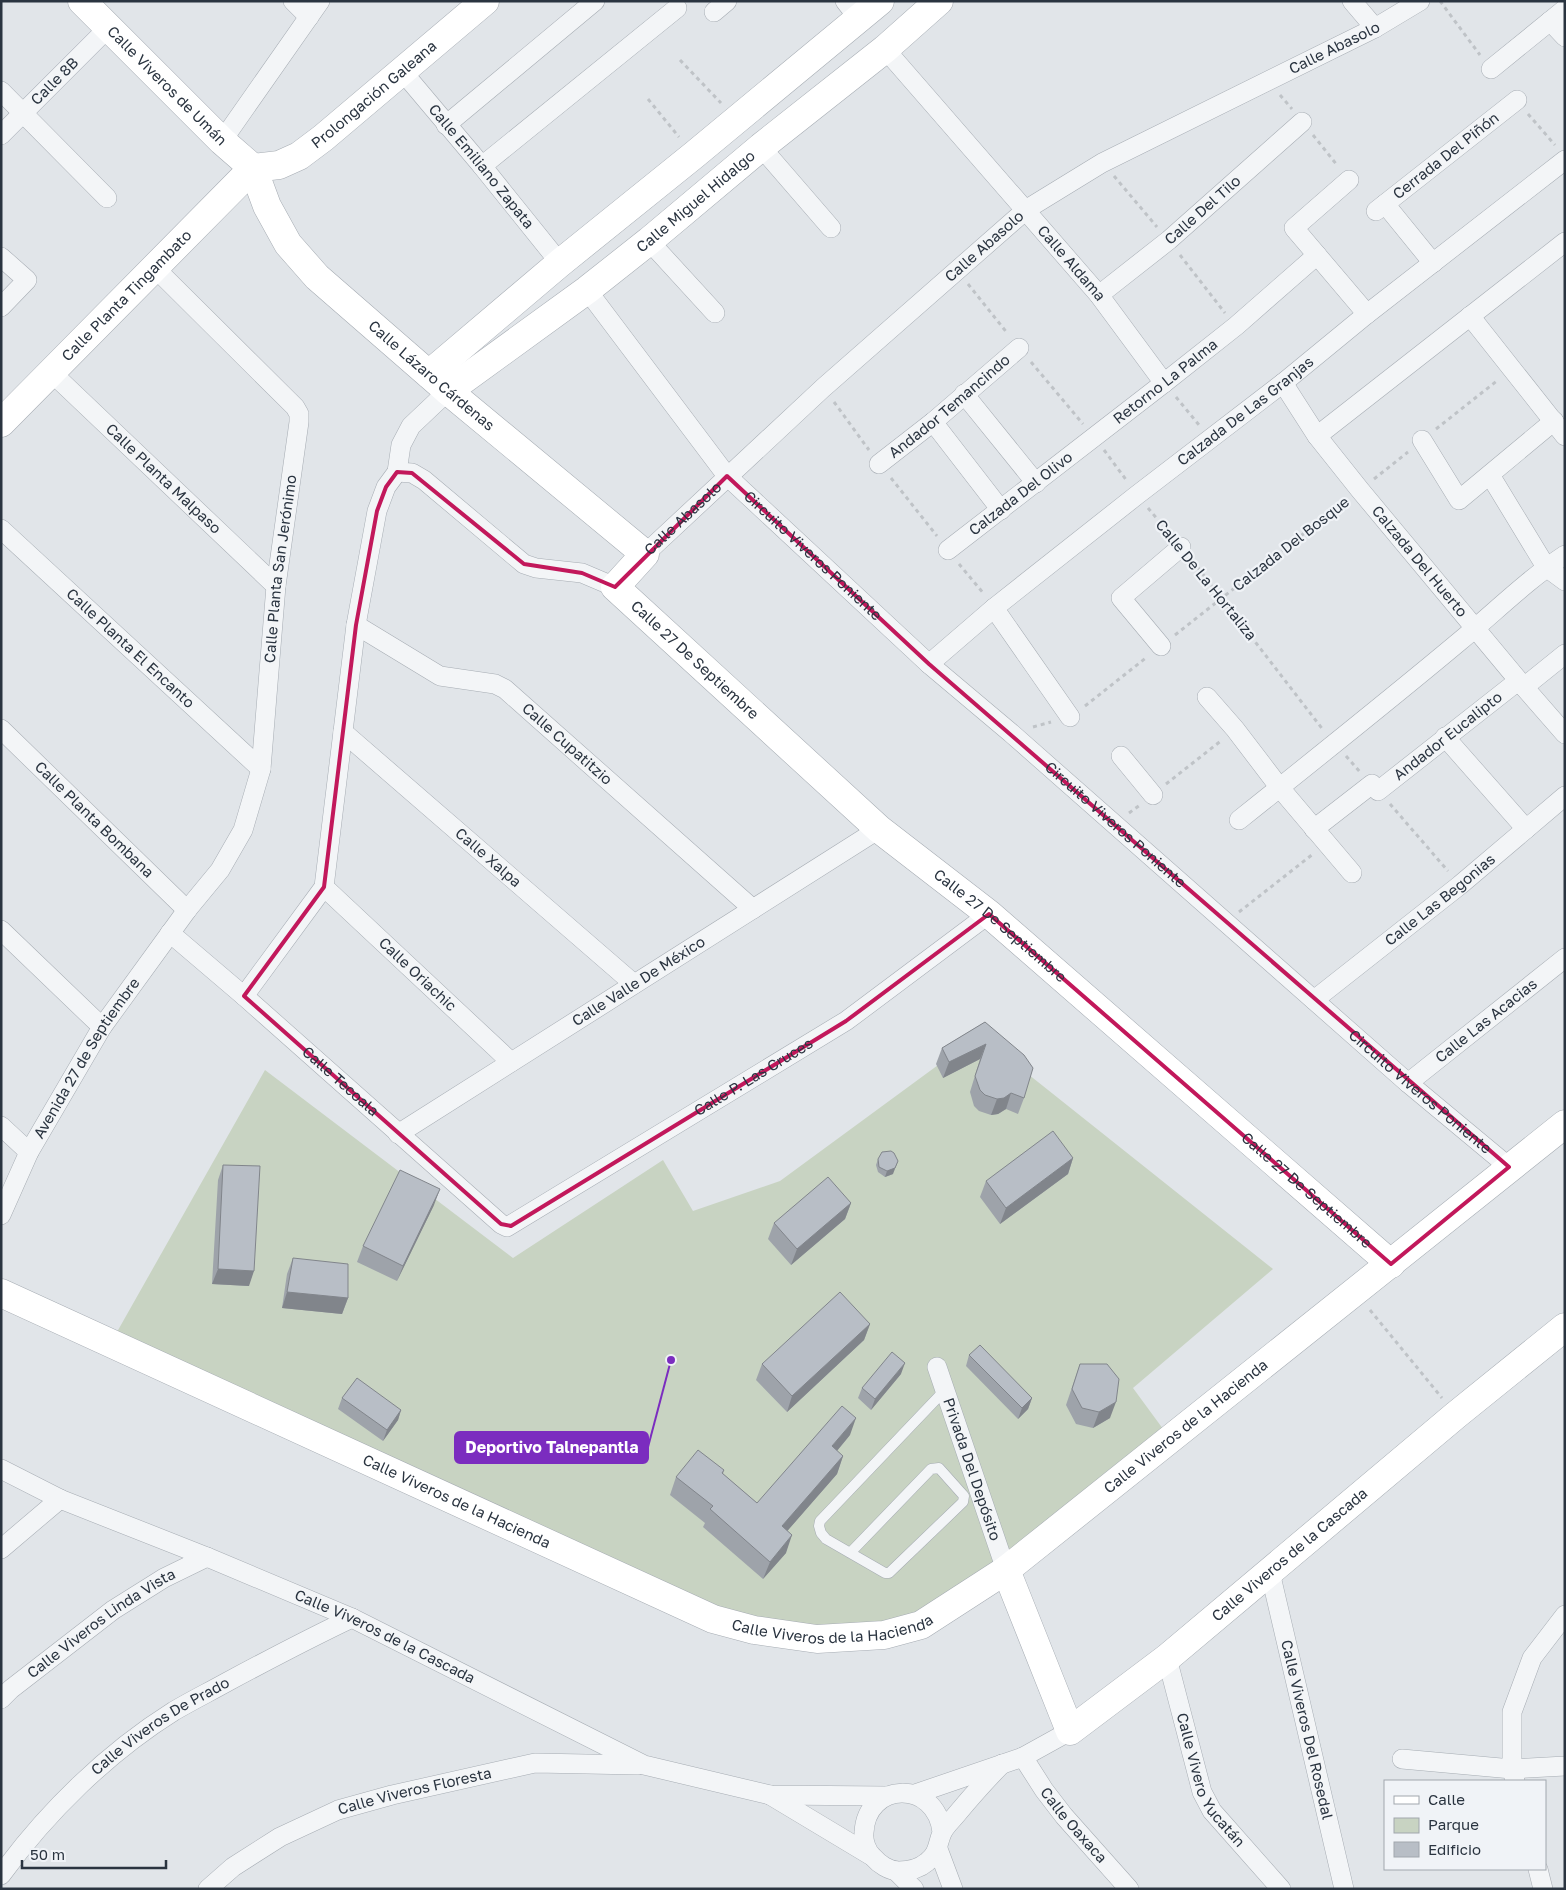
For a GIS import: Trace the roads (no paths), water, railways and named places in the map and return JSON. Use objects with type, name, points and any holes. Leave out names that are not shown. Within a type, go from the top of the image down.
[{"type":"street","name":"Calle Viveros de Umán","points":[[82,1],[222,141],[253,168]]},
{"type":"street","points":[[293,1],[309,17]]},
{"type":"street","points":[[222,141],[320,1]]},
{"type":"street","name":"Prolongación Galeana","points":[[253,168],[279,166],[299,156],[323,138],[485,1]]},
{"type":"street","points":[[446,125],[595,1]]},
{"type":"street","points":[[244,996],[324,887],[356,624],[377,511],[386,487],[397,472],[401,445],[438,383],[560,262],[736,119],[852,10],[880,1]]},
{"type":"street","name":"Calle Miguel Hidalgo","points":[[438,383],[587,290],[649,241],[761,147],[885,49],[939,1]]},
{"type":"street","points":[[1352,1],[1374,28]]},
{"type":"street","name":"Calle Abasolo","points":[[615,587],[645,554],[727,476],[823,388],[1026,210],[1102,163],[1374,28],[1420,1]]},
{"type":"street","points":[[482,166],[677,8]]},
{"type":"street","points":[[1491,69],[1565,9]]},
{"type":"street","points":[[1550,21],[1565,36]]},
{"type":"street","name":"Calle 8B","points":[[1,135],[109,27]]},
{"type":"street","name":"Calle Aldama","points":[[885,49],[1099,295],[1164,383]]},
{"type":"street","name":"Calle Emiliano Zapata","points":[[402,71],[560,262]]},
{"type":"street","points":[[1,91],[107,198]]},
{"type":"street","name":"Cerrada Del Piñón","points":[[1433,263],[1380,207],[1517,100]]},
{"type":"street","name":"Calle Del Tilo","points":[[1099,295],[1169,240],[1302,122]]},
{"type":"street","points":[[761,147],[831,228]]},
{"type":"street","name":"Calzada De Las Granjas","points":[[929,664],[994,608],[1565,160]]},
{"type":"street","name":"Calle Planta Tingambato","points":[[1,422],[253,168]]},
{"type":"street","name":"Calle Lázaro Cárdenas","points":[[253,168],[267,206],[288,244],[317,277],[438,383],[645,554]]},
{"type":"street","points":[[1349,180],[1294,228],[1367,314]]},
{"type":"street","points":[[649,241],[715,313]]},
{"type":"street","points":[[1317,436],[1565,242]]},
{"type":"street","name":"Retorno La Palma","points":[[1094,436],[1236,326],[1316,256]]},
{"type":"street","points":[[1,257],[27,280],[1,307]]},
{"type":"street","name":"Calle Planta San Jerónimo","points":[[154,267],[295,407],[299,414],[300,422],[276,586],[261,769],[243,830],[220,870],[186,910]]},
{"type":"street","points":[[587,290],[727,476]]},
{"type":"street","points":[[1422,440],[1460,500],[1490,475],[1559,428],[1470,316]]},
{"type":"street","name":"Andador Temancindo","points":[[879,464],[933,422],[1019,348]]},
{"type":"street","name":"Calle Planta Malpaso","points":[[51,372],[276,586]]},
{"type":"street","name":"Calzada Del Huerto","points":[[1283,383],[1317,436],[1360,490],[1521,684],[1565,734]]},
{"type":"street","points":[[964,394],[1036,483]]},
{"type":"street","points":[[933,422],[1001,510]]},
{"type":"street","name":"Calzada Del Olivo","points":[[948,550],[1094,436]]},
{"type":"street","name":"Calle 27 De Septiembre","points":[[397,472],[412,473],[424,480],[524,564],[536,568],[582,573],[615,587],[879,829],[989,914],[1391,1264]]},
{"type":"street","points":[[1490,475],[1546,567],[1565,581]]},
{"type":"street","name":"Circuito Viveros Poniente","points":[[727,476],[929,664],[1011,733],[1408,1083],[1509,1167]]},
{"type":"street","name":"Calle Planta El Encanto","points":[[1,529],[261,769]]},
{"type":"street","points":[[1161,646],[1121,598],[1182,547]]},
{"type":"street","points":[[1238,820],[1475,629],[1546,567],[1565,555]]},
{"type":"street","points":[[994,608],[1070,717]]},
{"type":"street","name":"Calle Cupatitzio","points":[[356,624],[440,676],[495,684],[505,689],[753,909]]},
{"type":"street","name":"Andador Eucalipto","points":[[1314,829],[1565,654]]},
{"type":"street","points":[[1208,698],[1236,729],[1280,788],[1352,873]]},
{"type":"street","name":"Calle Planta Bombana","points":[[1,729],[186,910]]},
{"type":"street","name":"Calle Xalpa","points":[[343,732],[634,984]]},
{"type":"street","points":[[1445,737],[1526,829]]},
{"type":"street","points":[[1122,756],[1153,794]]},
{"type":"street","name":"Calle Las Begonias","points":[[1314,1000],[1460,884],[1565,796]]},
{"type":"street","name":"Calle Valle De México","points":[[398,1134],[879,829]]},
{"type":"street","name":"Calle Oriachic","points":[[324,887],[511,1062]]},
{"type":"street","name":"Avenida 27 de Septiembre","points":[[1,1215],[29,1152],[102,1027],[186,910]]},
{"type":"street","name":"Calle P. Las Cruces","points":[[511,1226],[846,1021],[989,914]]},
{"type":"street","points":[[1,930],[102,1027]]},
{"type":"street","name":"Calle Tecoala","points":[[170,934],[244,996],[501,1224],[511,1226]]},
{"type":"street","name":"Calle Las Acacias","points":[[1408,1083],[1565,958]]},
{"type":"street","name":"Calle Viveros de la Hacienda","points":[[1,1293],[721,1621],[754,1630],[817,1639],[884,1635],[921,1625],[1006,1570],[1565,1124]]},
{"type":"street","points":[[1,1126],[29,1152]]},
{"type":"street","name":"Calle Viveros de la Cascada","points":[[915,1794],[1023,1756],[1070,1731],[1166,1658],[1456,1415],[1565,1328]]},
{"type":"street","name":"Privada Del Depósito","points":[[937,1368],[1006,1570]]},
{"type":"street","name":"Calle Viveros de la Cascada","points":[[1,1469],[60,1499],[207,1557],[352,1618],[644,1765],[770,1795],[886,1796]]},
{"type":"street","points":[[1,1549],[60,1499]]},
{"type":"street","name":"Calle Viveros Linda Vista","points":[[1,1699],[113,1610],[164,1578],[207,1557]]},
{"type":"street","points":[[1006,1570],[1070,1731]]},
{"type":"street","name":"Calle Viveros Del Rosedal","points":[[1270,1572],[1344,1889]]},
{"type":"street","points":[[1514,1775],[1512,1712],[1532,1658],[1565,1615]]},
{"type":"street","name":"Calle Viveros De Prado","points":[[1,1875],[15,1856],[67,1798],[119,1751],[174,1711],[300,1643],[352,1618]]},
{"type":"street","name":"Calle Vivero Yucatán","points":[[1166,1658],[1202,1792],[1212,1811],[1281,1889]]},
{"type":"street","name":"Calle Oaxaca","points":[[1023,1756],[1044,1790],[1064,1816],[1129,1889]]},
{"type":"street","points":[[1402,1759],[1514,1775],[1565,1766]]},
{"type":"street","name":"Calle Viveros Floresta","points":[[208,1889],[234,1867],[280,1837],[338,1810],[392,1794],[535,1763],[644,1765]]},
{"type":"street","name":"Calle Viveros de la Cascada","points":[[940,1841],[974,1793],[1002,1764]]},
{"type":"street","points":[[940,1841],[928,1862],[913,1870],[896,1871],[882,1866],[870,1855],[863,1839],[864,1822],[872,1806],[886,1796],[900,1792],[915,1794],[932,1805],[941,1822],[940,1841],[953,1889]]},
{"type":"street","name":"Calle Viveros de la Cascada","points":[[770,1795],[870,1855]]},
{"type":"street","points":[[1538,1870],[1543,1889]]},
{"type":"street","points":[[896,1871],[914,1889]]},
{"type":"lane","points":[[850,1553],[931,1469],[939,1468],[964,1496],[963,1502],[893,1572],[886,1573],[850,1553],[826,1539],[821,1533],[819,1526],[820,1521],[945,1390]]},
{"type":"place","name":"Deportivo Talnepantla","points":[[671,1360]]}]
